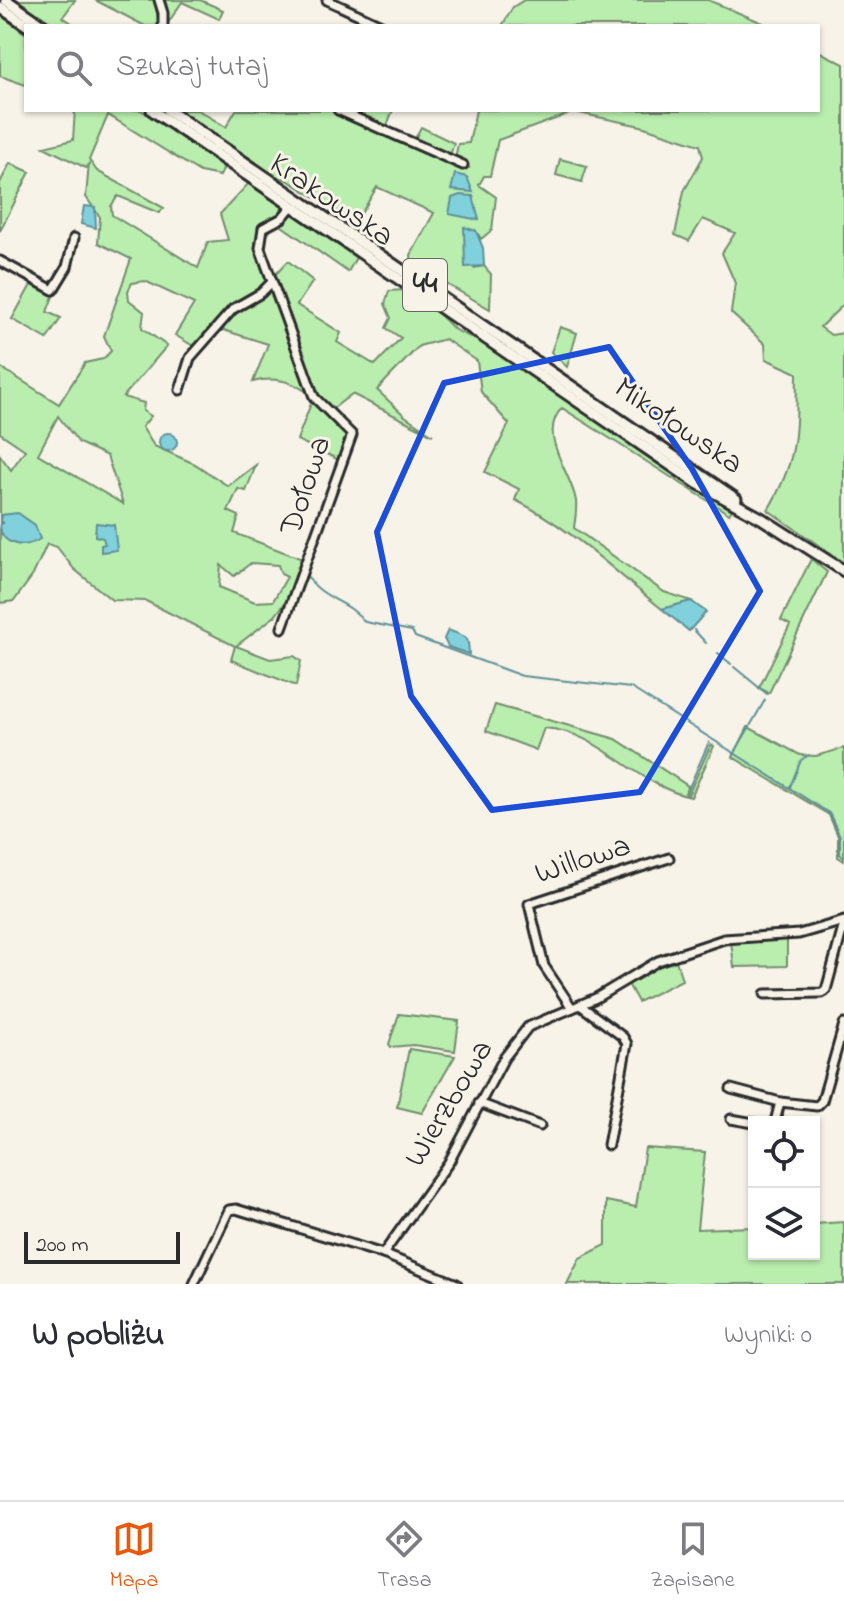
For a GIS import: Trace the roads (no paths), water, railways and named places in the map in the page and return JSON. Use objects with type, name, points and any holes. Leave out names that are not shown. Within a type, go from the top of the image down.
[{"type":"main road","points":[[6,0],[41,24]]},
{"type":"main road","points":[[0,7],[25,24]]},
{"type":"main road","name":"Krakowska","points":[[155,112],[562,385]]},
{"type":"main road","name":"Krakowska","points":[[171,112],[562,385]]},
{"type":"main road","name":"Mikołowska","points":[[562,385],[697,483],[761,518],[844,571]]},
{"type":"street","points":[[159,0],[163,24]]},
{"type":"street","points":[[327,0],[379,24]]},
{"type":"street","points":[[343,112],[463,165]]},
{"type":"street","name":"Dołowa","points":[[282,628],[352,435],[314,397],[260,248],[260,232],[282,218],[292,206]]},
{"type":"street","points":[[0,261],[53,290],[67,267],[74,238]]},
{"type":"street","points":[[180,390],[190,358],[233,309],[261,293],[272,282]]},
{"type":"street","name":"Willowa","points":[[576,1006],[544,966],[529,904],[669,858]]},
{"type":"street","points":[[765,993],[822,993],[826,990],[844,922]]},
{"type":"street","name":"Wierzbowa","points":[[383,1254],[449,1162],[518,1037],[541,1019],[576,1006],[658,961],[724,939],[799,934],[844,922]]},
{"type":"street","points":[[576,1006],[627,1043],[608,1145]]},
{"type":"street","points":[[731,1089],[780,1102],[817,1106],[822,1101],[844,1024]]},
{"type":"street","points":[[776,1116],[780,1102]]},
{"type":"street","points":[[479,1103],[540,1126]]},
{"type":"street","points":[[731,1119],[748,1122]]},
{"type":"street","points":[[194,1284],[229,1210],[253,1213],[383,1254],[457,1284]]},
{"type":"water","points":[[455,174],[467,177],[473,192],[451,190]]},
{"type":"water","points":[[473,196],[479,220],[449,214],[452,198]]},
{"type":"water","points":[[84,206],[95,207],[96,228],[81,224]]},
{"type":"water","points":[[464,227],[476,231],[483,248],[484,266],[465,267]]},
{"type":"water","points":[[168,433],[177,442],[168,451],[159,442]]},
{"type":"water","points":[[18,513],[35,525],[40,539],[20,545],[4,537],[1,515]]},
{"type":"water","points":[[96,523],[114,525],[117,550],[101,552],[101,545],[105,544],[103,538],[95,536]]},
{"type":"water","points":[[691,601],[706,612],[689,631],[662,609]]},
{"type":"water","points":[[448,630],[465,637],[469,654],[448,647],[444,639]]},
{"type":"waterway","points":[[305,573],[319,589],[358,614],[365,622],[412,631],[415,637],[522,676],[631,688],[829,813],[840,836],[840,854],[844,858]]},
{"type":"waterway","points":[[694,630],[706,643]]},
{"type":"waterway","points":[[718,653],[731,664]]},
{"type":"waterway","points":[[734,667],[767,694]]},
{"type":"waterway","points":[[734,754],[765,700]]},
{"type":"waterway","points":[[687,792],[709,742]]},
{"type":"waterway","points":[[790,787],[801,760],[809,755]]}]
